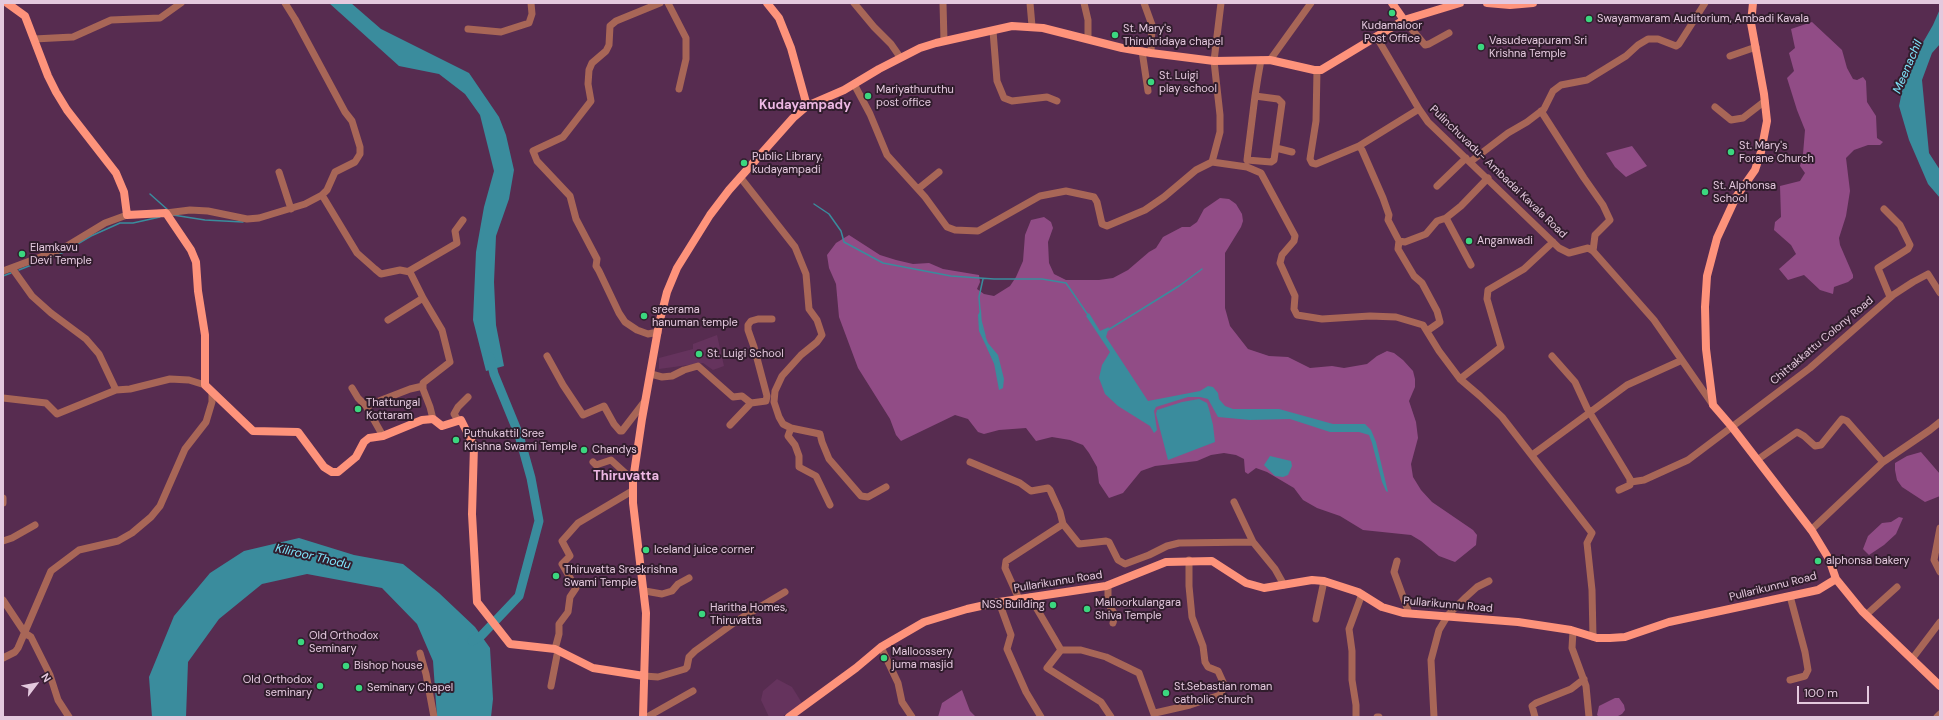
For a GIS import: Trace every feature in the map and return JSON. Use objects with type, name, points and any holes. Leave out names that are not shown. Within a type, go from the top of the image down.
[{"type":"main road","points":[[7,3],[25,16],[48,76],[67,110],[116,173],[124,192],[127,215],[168,214],[191,250],[196,262],[198,291],[205,335],[205,385],[253,430],[298,432],[324,467],[332,472],[338,472],[356,457],[364,442],[369,438],[383,436],[422,420],[433,420],[442,426],[461,420],[474,446],[472,514],[477,602],[510,644],[556,650],[593,668],[644,676]]},
{"type":"main road","points":[[767,3],[779,18],[791,48],[807,106]]},
{"type":"main road","points":[[1392,3],[1404,20]]},
{"type":"main road","points":[[643,717],[646,613],[632,491],[645,401],[667,292],[677,268],[710,215],[740,177],[793,118],[807,106],[824,100],[900,57],[925,46],[1012,26],[1032,26],[1122,48],[1151,53],[1214,61],[1270,60],[1316,70],[1330,65],[1404,20],[1460,3]]},
{"type":"main road","points":[[1486,3],[1510,5],[1533,3]]},
{"type":"main road","points":[[1753,3],[1751,24],[1765,101],[1767,121],[1755,170],[1736,196],[1717,238],[1707,276],[1705,307],[1706,349],[1713,405],[1732,427],[1811,530],[1829,559],[1836,579],[1866,615],[1940,686]]},
{"type":"main road","name":"Pullarikunnu Road","points":[[789,717],[856,668],[881,647],[924,622],[967,609],[999,602],[1108,585],[1166,562],[1212,560],[1246,583],[1264,588],[1312,580],[1324,581],[1362,594],[1382,607],[1409,613],[1518,622],[1573,631],[1593,637],[1610,638],[1625,637],[1670,622],[1818,590],[1836,579]]},
{"type":"street","points":[[34,39],[73,37],[111,20],[160,18],[181,3]]},
{"type":"street","points":[[168,214],[190,210],[208,211],[247,219],[259,218],[291,209],[322,196],[327,190],[335,172],[355,162],[360,154],[360,147],[352,121],[345,112],[285,3]]},
{"type":"street","points":[[468,29],[501,32],[529,23],[532,14],[531,3]]},
{"type":"street","points":[[658,332],[648,334],[637,330],[625,322],[596,266],[597,259],[576,219],[570,196],[537,160],[533,151],[563,137],[591,101],[588,84],[589,70],[592,63],[606,51],[609,45],[610,26],[616,21],[659,3]]},
{"type":"street","points":[[668,3],[686,38],[686,59],[679,89]]},
{"type":"street","points":[[854,3],[874,27],[891,44],[900,57]]},
{"type":"street","points":[[943,3],[944,41]]},
{"type":"street","points":[[1030,3],[1032,26]]},
{"type":"street","points":[[1084,3],[1088,20],[1088,39]]},
{"type":"street","points":[[1144,3],[1152,25],[1151,53]]},
{"type":"street","points":[[1212,162],[1220,132],[1220,115],[1214,61],[1221,3]]},
{"type":"street","points":[[1270,60],[1311,3]]},
{"type":"street","points":[[1437,186],[1468,160],[1527,122],[1542,110],[1553,91],[1561,85],[1587,80],[1626,56],[1638,45],[1648,39],[1658,39],[1676,46],[1679,44],[1705,3]]},
{"type":"street","points":[[1404,20],[1425,45],[1449,33]]},
{"type":"street","points":[[993,31],[997,81],[1004,98],[1012,102],[1047,98],[1057,101]]},
{"type":"street","name":"Pulinchuvadu- Ambadai Kavala Road","points":[[1376,36],[1428,122],[1488,178],[1559,248],[1569,253],[1588,248],[1593,251]]},
{"type":"street","points":[[1730,56],[1756,47]]},
{"type":"street","points":[[1142,51],[1148,91]]},
{"type":"street","points":[[1255,96],[1278,99],[1282,103],[1274,160],[1271,162],[1247,160],[1255,96],[1261,60]]},
{"type":"street","points":[[1316,70],[1316,121],[1310,159],[1312,163],[1316,164],[1359,146],[1419,109]]},
{"type":"street","points":[[854,84],[870,114],[887,155],[918,189],[947,226],[955,230],[978,231],[1040,196],[1066,190],[1094,197],[1097,202],[1102,224],[1107,226],[1145,210],[1164,197],[1196,170],[1212,162],[1254,169],[1261,173],[1266,178],[1295,236],[1294,241],[1282,255],[1280,263],[1295,296],[1294,309],[1297,314],[1301,317],[1322,319],[1370,316],[1396,317],[1420,323],[1460,379],[1502,417],[1592,533],[1587,544],[1592,590],[1593,637]]},
{"type":"street","points":[[1715,107],[1731,120],[1743,118],[1765,101]]},
{"type":"street","points":[[1542,110],[1584,178],[1603,205],[1610,220],[1595,235],[1593,251],[1654,320],[1680,360],[1713,405]]},
{"type":"street","points":[[1359,146],[1383,198],[1389,215],[1388,220],[1399,241],[1398,249],[1414,276],[1422,283],[1437,311],[1440,322],[1427,331]]},
{"type":"street","points":[[1276,148],[1292,152]]},
{"type":"street","points":[[279,172],[291,209]]},
{"type":"street","points":[[918,189],[939,172]]},
{"type":"street","points":[[740,177],[795,247],[806,274],[809,309],[817,320],[822,335],[817,342],[801,355],[782,376],[775,391],[774,402],[784,424],[791,428],[820,434],[829,459],[861,496],[868,496],[886,487]]},
{"type":"street","points":[[1399,241],[1405,242],[1426,234],[1438,221],[1446,218],[1461,206],[1488,178]]},
{"type":"street","points":[[322,196],[357,253],[381,274],[400,270],[409,271],[457,243],[455,231],[463,220]]},
{"type":"street","points":[[1884,208],[1900,225],[1910,245],[1908,249],[1878,268],[1890,297]]},
{"type":"street","points":[[3,271],[62,249],[105,223],[127,215]]},
{"type":"street","points":[[1446,218],[1471,265]]},
{"type":"street","points":[[1460,379],[1501,347],[1487,299],[1488,290],[1524,269],[1554,242]]},
{"type":"street","points":[[12,268],[32,296],[51,313],[86,339],[99,354],[116,390]]},
{"type":"street","points":[[366,406],[410,389],[423,386],[428,378],[450,362],[442,330],[409,271]]},
{"type":"street","name":"Chittakkattu Colony Road","points":[[1619,490],[1630,485],[1631,482],[1644,480],[1688,460],[1810,368],[1890,297],[1928,274],[1940,293]]},
{"type":"street","points":[[388,320],[423,298]]},
{"type":"street","points":[[766,401],[767,396],[748,330],[748,325],[751,321],[758,319],[772,319]]},
{"type":"street","points":[[547,356],[563,385],[583,415],[604,406],[614,424],[620,431],[622,431],[645,401]]},
{"type":"street","points":[[1552,356],[1575,382],[1590,413],[1631,482]]},
{"type":"street","points":[[1532,455],[1562,431],[1590,413],[1628,385],[1680,360]]},
{"type":"street","points":[[651,374],[662,377],[672,376],[684,370],[698,366],[733,397],[742,396],[751,403]]},
{"type":"street","points":[[3,398],[46,404],[57,414],[116,390],[130,389],[170,379],[189,380],[205,385]]},
{"type":"street","points":[[423,386],[433,420]]},
{"type":"street","points":[[352,388],[358,398],[366,406],[383,436]]},
{"type":"street","points":[[3,658],[15,652],[25,633],[51,571],[79,550],[118,541],[132,533],[151,518],[160,506],[185,449],[206,422],[212,402],[212,392]]},
{"type":"street","points":[[458,420],[454,414],[458,406],[468,397]]},
{"type":"street","points":[[730,425],[751,403],[766,401],[774,402]]},
{"type":"street","points":[[1757,460],[1797,432],[1815,446],[1821,445],[1842,419],[1847,421],[1883,462]]},
{"type":"street","points":[[1811,530],[1883,462],[1939,425]]},
{"type":"street","points":[[791,428],[788,436],[795,445],[799,456],[799,467],[816,476],[830,505]]},
{"type":"street","points":[[593,462],[596,465],[611,460],[633,480]]},
{"type":"street","points":[[970,462],[1020,483],[1031,491],[1048,488],[1055,500],[1063,524],[1079,544],[1109,542],[1118,560],[1125,564],[1167,546],[1179,543],[1253,542]]},
{"type":"street","points":[[551,686],[559,634],[559,624],[568,612],[570,597],[576,588],[562,564],[570,556],[562,541],[578,523],[632,491]]},
{"type":"street","points":[[3,498],[3,503]]},
{"type":"street","points":[[1234,502],[1253,542],[1275,569],[1284,585]]},
{"type":"street","points":[[1019,599],[1005,568],[1006,561],[1063,524]]},
{"type":"street","points":[[3,541],[12,538],[35,525]]},
{"type":"street","points":[[1940,528],[1934,549],[1934,560],[1940,572]]},
{"type":"street","points":[[1061,650],[1080,650],[1099,655],[1139,673],[1155,715],[1190,705],[1220,694],[1223,689],[1223,682],[1218,671],[1208,667],[1205,662],[1203,646],[1192,616],[1189,586],[1189,560]]},
{"type":"street","points":[[1397,561],[1394,572],[1409,613]]},
{"type":"street","points":[[644,591],[662,594],[672,591],[678,584],[689,578]]},
{"type":"street","points":[[1316,619],[1324,581]]},
{"type":"street","points":[[1434,717],[1431,660],[1439,630],[1448,616],[1477,587],[1489,582]]},
{"type":"street","points":[[1108,585],[1108,603],[1115,615],[1113,623]]},
{"type":"street","points":[[1866,615],[1897,587]]},
{"type":"street","points":[[644,676],[658,677],[685,668],[688,666],[689,657],[695,651],[738,620],[785,592]]},
{"type":"street","points":[[1356,717],[1356,705],[1352,680],[1352,651],[1349,629],[1362,594]]},
{"type":"street","points":[[1790,596],[1805,652],[1808,670],[1805,676],[1790,680]]},
{"type":"street","points":[[1030,597],[1061,650]]},
{"type":"street","points":[[3,600],[25,633],[31,637],[41,657],[58,700],[69,717]]},
{"type":"street","points":[[999,602],[1011,635],[1007,649],[1026,692],[1040,717]]},
{"type":"street","points":[[1912,658],[1940,622]]},
{"type":"street","points":[[1573,631],[1572,648],[1586,686],[1589,717]]},
{"type":"street","points":[[881,647],[898,683],[902,702],[912,717]]},
{"type":"street","points":[[1061,650],[1046,668],[1101,702],[1111,717]]},
{"type":"street","points":[[420,653],[426,674],[434,717]]},
{"type":"street","points":[[1535,717],[1532,706],[1536,702],[1571,688],[1584,679]]},
{"type":"street","points":[[646,717],[692,691]]},
{"type":"street","points":[[1937,717],[1940,714]]},
{"type":"shaded area","points":[[1812,22],[1842,50],[1847,68],[1853,79],[1857,80],[1863,77],[1866,81],[1867,102],[1876,116],[1877,138],[1883,142],[1880,145],[1868,145],[1854,150],[1846,158],[1850,191],[1846,216],[1839,238],[1840,245],[1853,278],[1848,282],[1834,287],[1833,294],[1820,290],[1804,275],[1788,280],[1779,269],[1796,254],[1791,245],[1774,230],[1775,222],[1781,217],[1780,186],[1800,181],[1805,173],[1800,166],[1803,154],[1805,130],[1787,78],[1794,71],[1789,53],[1795,48],[1791,29]]},
{"type":"shaded area","points":[[1632,146],[1647,166],[1626,177],[1615,167],[1606,153]]},
{"type":"shaded area","points":[[1220,198],[1229,199],[1236,204],[1242,214],[1243,221],[1241,227],[1225,253],[1225,308],[1230,326],[1248,349],[1269,356],[1288,357],[1310,368],[1332,366],[1344,368],[1367,364],[1377,356],[1387,351],[1394,353],[1413,371],[1415,387],[1409,401],[1416,422],[1418,438],[1411,464],[1413,477],[1421,490],[1432,502],[1473,530],[1477,535],[1476,545],[1455,562],[1439,556],[1411,535],[1363,530],[1340,516],[1317,508],[1303,500],[1294,488],[1267,472],[1256,468],[1248,474],[1245,472],[1244,459],[1236,455],[1224,453],[1211,455],[1197,461],[1155,466],[1141,471],[1123,493],[1109,498],[1099,483],[1097,467],[1089,453],[1083,445],[1070,440],[1052,437],[1036,441],[1026,428],[999,430],[984,434],[978,432],[968,419],[955,415],[901,441],[896,435],[890,419],[858,368],[839,317],[836,284],[829,268],[827,255],[836,243],[849,235],[880,255],[896,260],[913,264],[929,263],[943,269],[979,275],[980,282],[977,289],[984,294],[994,296],[1010,286],[1016,277],[1023,261],[1025,235],[1031,220],[1044,217],[1051,222],[1053,228],[1048,242],[1049,263],[1054,274],[1066,280],[1099,280],[1113,278],[1128,270],[1156,248],[1163,237],[1182,227],[1190,227],[1197,222],[1204,209]]},
{"type":"shaded area","name":"St. Luigi School","points":[[717,335],[724,366],[713,370],[703,363],[659,369],[659,358],[693,349],[693,344]]},
{"type":"shaded area","points":[[1921,452],[1940,474],[1940,496],[1925,502],[1902,487],[1897,480],[1895,470],[1895,463],[1907,456]]},
{"type":"shaded area","points":[[1899,517],[1903,518],[1896,534],[1884,545],[1869,555],[1863,549],[1868,536],[1882,523],[1891,522]]},
{"type":"shaded area","points":[[777,679],[792,687],[802,703],[782,717],[769,717],[761,700],[763,691]]},
{"type":"shaded area","points":[[962,690],[970,711],[976,717],[938,717],[942,703]]},
{"type":"shaded area","points":[[1615,698],[1619,698],[1624,705],[1625,710],[1622,714],[1616,717],[1599,717],[1597,715],[1599,706]]},
{"type":"water","points":[[329,3],[351,3],[381,29],[469,73],[499,117],[506,135],[514,170],[509,199],[496,236],[494,282],[496,325],[504,366],[486,371],[473,320],[476,252],[484,207],[494,171],[480,115],[465,94],[439,74],[399,66]]},
{"type":"water","points":[[1940,9],[1940,44],[1932,53],[1922,80],[1929,153],[1940,170],[1940,198],[1928,184],[1909,140],[1899,106],[1906,72],[1933,25]]},
{"type":"water","points":[[981,309],[982,328],[988,343],[998,355],[1004,379],[1003,388],[999,390],[994,363],[979,331],[978,315]]},
{"type":"water","points":[[1089,313],[1100,331],[1109,327],[1106,337],[1148,401],[1200,391],[1208,386],[1213,387],[1218,393],[1219,399],[1225,406],[1233,409],[1279,409],[1333,424],[1365,424],[1371,430],[1376,442],[1388,492],[1386,491],[1382,482],[1369,435],[1359,432],[1330,432],[1290,419],[1250,420],[1218,417],[1208,399],[1188,397],[1156,407],[1154,411],[1157,430],[1154,433],[1150,426],[1118,406],[1105,394],[1099,378],[1102,365],[1110,352],[1086,316]]},
{"type":"water","points":[[1199,399],[1207,403],[1213,425],[1215,442],[1168,460],[1156,414],[1157,410],[1182,402]]},
{"type":"water","points":[[1270,456],[1291,461],[1292,466],[1288,475],[1283,477],[1275,476],[1264,465]]},
{"type":"water","name":"Kiliroor Thodu","points":[[299,538],[354,555],[403,564],[439,593],[475,627],[490,648],[493,699],[491,717],[437,717],[433,661],[417,624],[382,588],[307,574],[262,584],[219,619],[188,662],[186,717],[152,717],[149,677],[174,616],[210,573],[244,551]]},
{"type":"waterway","points":[[150,194],[168,210]]},
{"type":"waterway","points":[[814,204],[829,214],[841,231],[844,242],[883,263],[951,276],[994,279],[1042,279],[1066,283],[1088,315]]},
{"type":"waterway","points":[[173,215],[205,220],[243,222]]},
{"type":"waterway","points":[[19,270],[64,252],[91,236],[120,223],[133,223],[160,217]]},
{"type":"waterway","points":[[1108,330],[1179,286],[1202,269]]},
{"type":"waterway","points":[[3,276],[11,273]]},
{"type":"waterway","points":[[980,311],[979,297],[983,279]]},
{"type":"waterway","points":[[981,321],[985,336]]},
{"type":"waterway","points":[[988,348],[995,364]]},
{"type":"waterway","points":[[472,641],[481,636],[519,596],[539,521],[531,478],[519,435],[494,374],[490,357]]},
{"type":"place","name":"Kudamaloor Post Office","points":[[1392,13]]},
{"type":"place","name":"Swayamvaram Auditorium, Ambadi Kavala","points":[[1589,19]]},
{"type":"place","name":"St. Mary's Thiruhridaya chapel","points":[[1115,35]]},
{"type":"place","name":"Vasudevapuram Sri Krishna Temple","points":[[1481,47]]},
{"type":"place","name":"St. Luigi play school","points":[[1151,82]]},
{"type":"place","name":"Mariyathuruthu post office","points":[[868,96]]},
{"type":"place","name":"St. Mary's Forane Church","points":[[1731,152]]},
{"type":"place","name":"Public Library, kudayampadi","points":[[744,163]]},
{"type":"place","name":"St. Alphonsa School","points":[[1705,192]]},
{"type":"place","name":"Anganwadi","points":[[1469,241]]},
{"type":"place","name":"Elamkavu Devi Temple","points":[[22,254]]},
{"type":"place","name":"sreerama hanuman temple","points":[[644,316]]},
{"type":"place","name":"St. Luigi School","points":[[699,354]]},
{"type":"place","name":"Thattungal Kottaram","points":[[358,409]]},
{"type":"place","name":"Puthukattil Sree Krishna Swami Temple","points":[[456,440]]},
{"type":"place","name":"Chandys","points":[[584,450]]},
{"type":"place","name":"Iceland juice corner","points":[[646,550]]},
{"type":"place","name":"alphonsa bakery","points":[[1818,561]]},
{"type":"place","name":"Thiruvatta Sreekrishna Swami Temple","points":[[556,576]]},
{"type":"place","name":"NSS Building","points":[[1053,605]]},
{"type":"place","name":"Malloorkulangara Shiva Temple","points":[[1087,609]]},
{"type":"place","name":"Haritha Homes, Thiruvatta","points":[[702,614]]},
{"type":"place","name":"Old Orthodox Seminary","points":[[301,642]]},
{"type":"place","name":"Malloossery juma masjid","points":[[884,658]]},
{"type":"place","name":"Bishop house","points":[[346,666]]},
{"type":"place","name":"Old Orthodox seminary","points":[[320,686]]},
{"type":"place","name":"Seminary Chapel","points":[[359,688]]},
{"type":"place","name":"St.Sebastian roman catholic church","points":[[1166,693]]},
{"type":"district","name":"Kudayampady","points":[[805,106]]},
{"type":"district","name":"Thiruvatta","points":[[626,477]]},
{"type":"water label","name":"Meenachil","points":[[1908,67]]}]
